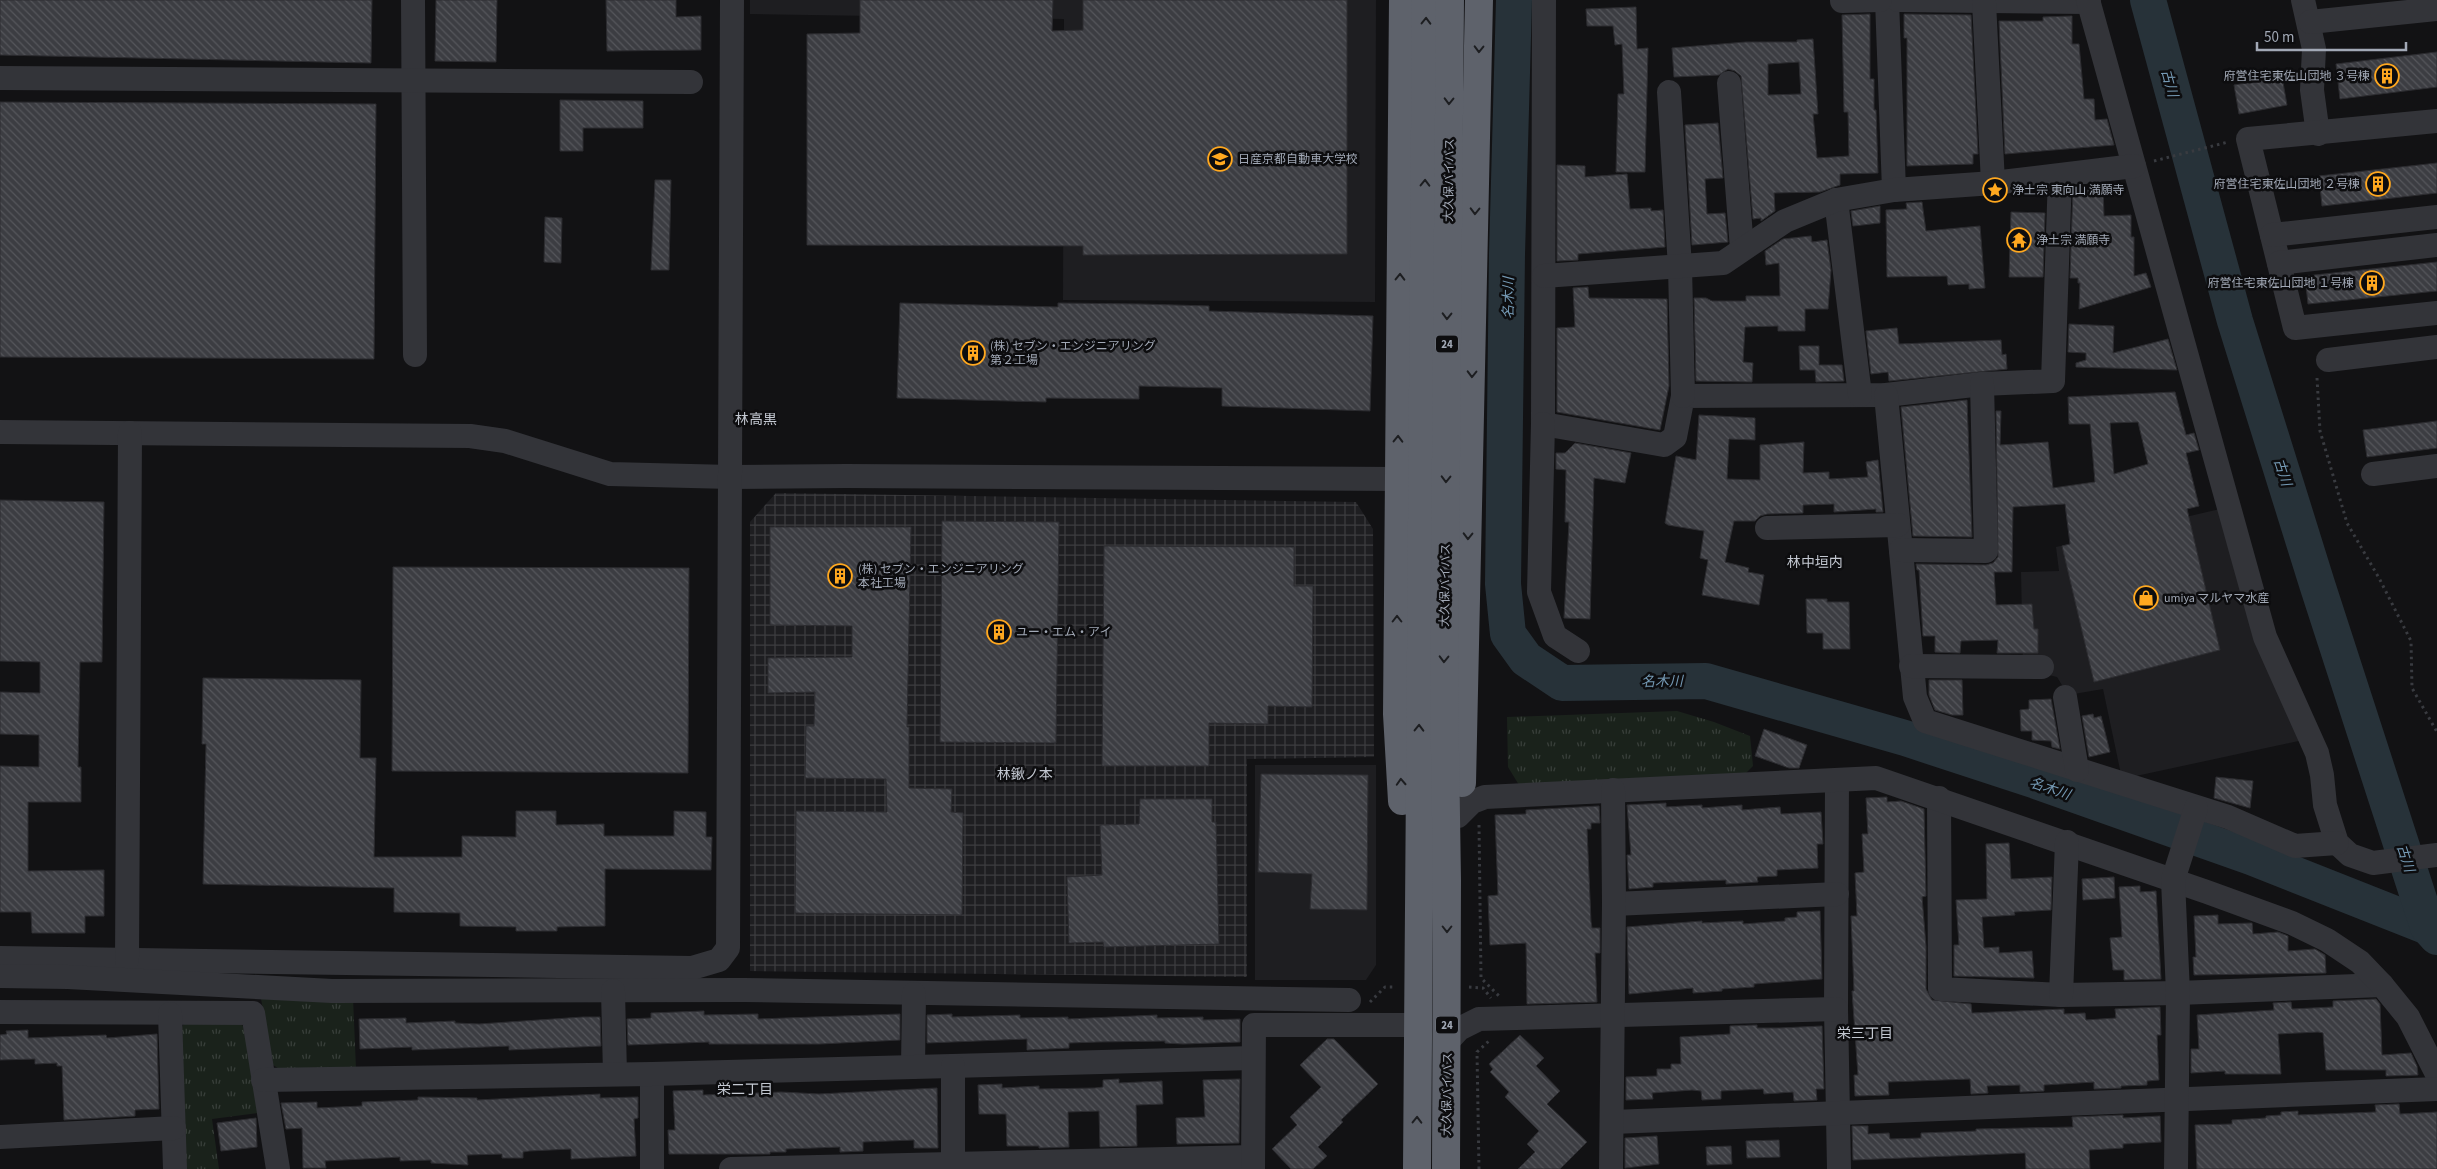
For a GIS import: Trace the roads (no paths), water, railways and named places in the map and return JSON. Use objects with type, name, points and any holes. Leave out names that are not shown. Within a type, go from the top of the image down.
[{"type":"highway","points":[[1403,0],[1397,479],[1397,714],[1406,871],[1417,916]]},
{"type":"highway","name":"大久保バイパス","points":[[1426,0],[1432,688],[1447,880],[1446,1169]]},
{"type":"highway","name":"大久保バイパス","points":[[1417,1169],[1417,916],[1432,688],[1450,0]]},
{"type":"highway","points":[[1447,880],[1458,816],[1463,770],[1479,0]]},
{"type":"street","points":[[413,0],[415,355]]},
{"type":"street","points":[[0,958],[692,968],[719,960],[728,948],[732,0]]},
{"type":"street","points":[[1544,0],[1543,424],[1539,592],[1555,636],[1578,651]]},
{"type":"street","points":[[1842,1],[1880,0]]},
{"type":"street","points":[[1888,0],[1894,190]]},
{"type":"street","points":[[1898,0],[1984,2],[2089,1],[2143,163],[2265,637],[2299,708],[2317,753],[2322,774],[2325,804],[2337,843],[2350,855],[2373,863],[2437,855]]},
{"type":"street","points":[[1984,2],[1993,183]]},
{"type":"street","points":[[2318,134],[2312,90],[2314,48],[2306,11],[2437,9]]},
{"type":"street","points":[[0,78],[691,82]]},
{"type":"street","points":[[1729,83],[1742,249]]},
{"type":"street","points":[[1543,424],[1664,446],[1675,437],[1683,396],[1680,267],[1669,92]]},
{"type":"street","points":[[2437,121],[2318,134],[2241,139],[2272,235],[2296,328],[2437,313]]},
{"type":"street","points":[[1544,276],[1723,263],[1785,221],[1836,200],[1894,190],[2060,176],[2143,163]]},
{"type":"street","points":[[1683,396],[1886,395],[1982,384],[2053,382],[2060,176]]},
{"type":"street","points":[[1836,200],[1860,395]]},
{"type":"street","points":[[2272,235],[2437,217]]},
{"type":"street","points":[[2279,262],[2437,245]]},
{"type":"street","points":[[2322,365],[2437,347]]},
{"type":"street","points":[[1901,550],[1986,551],[1982,384]]},
{"type":"street","points":[[1886,395],[1911,666],[1915,697],[1925,721],[2228,817],[2295,846],[2337,843]]},
{"type":"street","points":[[0,432],[470,436],[505,441],[610,474],[731,477],[1397,479]]},
{"type":"street","points":[[127,960],[130,433]]},
{"type":"street","points":[[2373,474],[2437,466]]},
{"type":"street","points":[[1767,528],[1898,525]]},
{"type":"street","points":[[1911,666],[2042,667]]},
{"type":"street","points":[[2065,697],[2077,770]]},
{"type":"street","points":[[1458,816],[1472,802],[1485,797],[1876,778],[1940,798],[2173,880],[2292,923],[2326,940],[2360,962],[2382,984],[2408,1017],[2437,1074]]},
{"type":"street","points":[[1837,780],[1836,1009],[1839,1169]]},
{"type":"street","points":[[1611,1169],[1614,1016],[1613,790]]},
{"type":"street","points":[[1940,798],[1940,989],[2062,995],[2178,993],[2382,984]]},
{"type":"street","points":[[2176,1169],[2178,993],[2173,880],[2196,808]]},
{"type":"street","points":[[2062,995],[2067,842]]},
{"type":"street","points":[[1614,904],[1837,894]]},
{"type":"street","points":[[0,976],[68,977],[332,991],[744,990],[1357,1003]]},
{"type":"street","points":[[613,990],[615,1074]]},
{"type":"street","points":[[913,1067],[914,994]]},
{"type":"street","points":[[1447,1042],[1459,1029],[1471,1022],[1480,1020],[1836,1009]]},
{"type":"street","points":[[0,1012],[253,1013],[278,1169]]},
{"type":"street","points":[[170,1014],[174,1169]]},
{"type":"street","points":[[731,1169],[1253,1163],[1254,1025],[1418,1025]]},
{"type":"street","points":[[263,1080],[652,1074],[1253,1058]]},
{"type":"street","points":[[953,1066],[953,1166]]},
{"type":"street","points":[[652,1074],[652,1169]]},
{"type":"street","points":[[1613,1122],[1839,1111],[2437,1089]]},
{"type":"street","points":[[0,1136],[174,1128]]},
{"type":"waterway","name":"名木川","points":[[1514,0],[1507,254],[1503,584],[1508,634],[1526,659],[1562,683],[1706,681],[1905,738],[2036,781],[2251,857],[2428,927]]},
{"type":"waterway","name":"古川","points":[[2148,0],[2235,321],[2317,584],[2428,927],[2437,937]]},
{"type":"place","name":"府営住宅東佐山団地 ３号棟","points":[[2387,76]]},
{"type":"place","name":"日産京都自動車大学校","points":[[1220,159]]},
{"type":"place","name":"府営住宅東佐山団地 ２号棟","points":[[2378,184]]},
{"type":"place","name":"浄土宗 東向山 満願寺","points":[[1995,190]]},
{"type":"place","name":"浄土宗 満願寺","points":[[2019,240]]},
{"type":"place","name":"府営住宅東佐山団地 １号棟","points":[[2372,283]]},
{"type":"place","name":"(株) セブン・エンジニアリング 第２工場","points":[[973,353]]},
{"type":"place","name":"(株) セブン・エンジニアリング 本社工場","points":[[840,576]]},
{"type":"place","name":"umiya マルヤマ水産","points":[[2146,598]]},
{"type":"place","name":"ユー・エム・アイ","points":[[999,632]]},
{"type":"district","name":"林高黒","points":[[756,419]]},
{"type":"district","name":"林中垣内","points":[[1815,562]]},
{"type":"district","name":"林鍬ノ本","points":[[1025,774]]},
{"type":"district","name":"栄三丁目","points":[[1865,1033]]},
{"type":"district","name":"栄二丁目","points":[[745,1089]]}]
